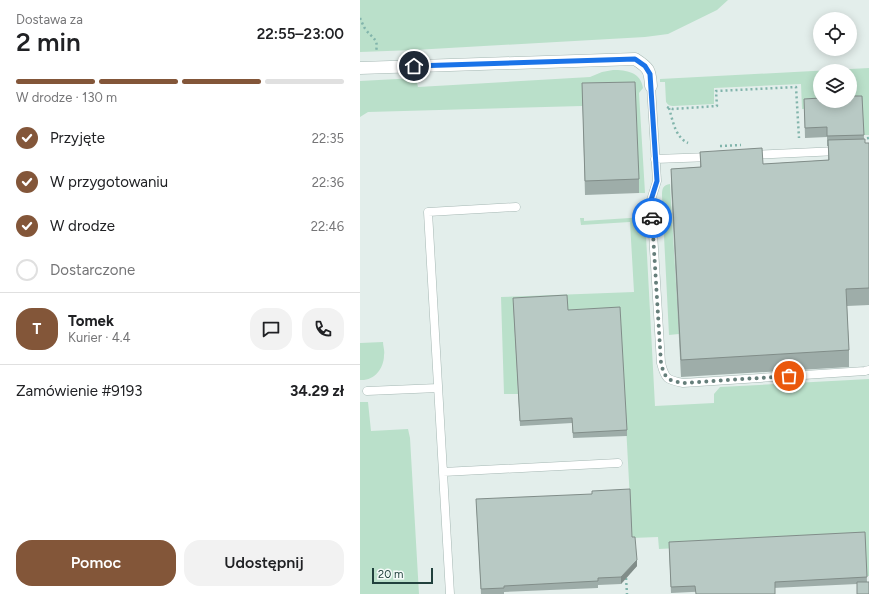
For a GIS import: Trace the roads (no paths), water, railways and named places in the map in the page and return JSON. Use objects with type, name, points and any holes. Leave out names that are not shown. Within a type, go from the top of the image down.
[{"type":"street","points":[[364,68],[635,59],[645,66],[650,74],[651,86]]},
{"type":"lane","points":[[651,86],[657,181],[651,200],[661,363],[664,374],[671,381],[683,383],[869,370]]},
{"type":"lane","points":[[742,155],[845,151]]},
{"type":"lane","points":[[656,159],[719,156]]},
{"type":"lane","points":[[450,594],[428,212],[516,207]]},
{"type":"lane","points":[[367,391],[438,388]]},
{"type":"lane","points":[[443,472],[618,463]]}]
